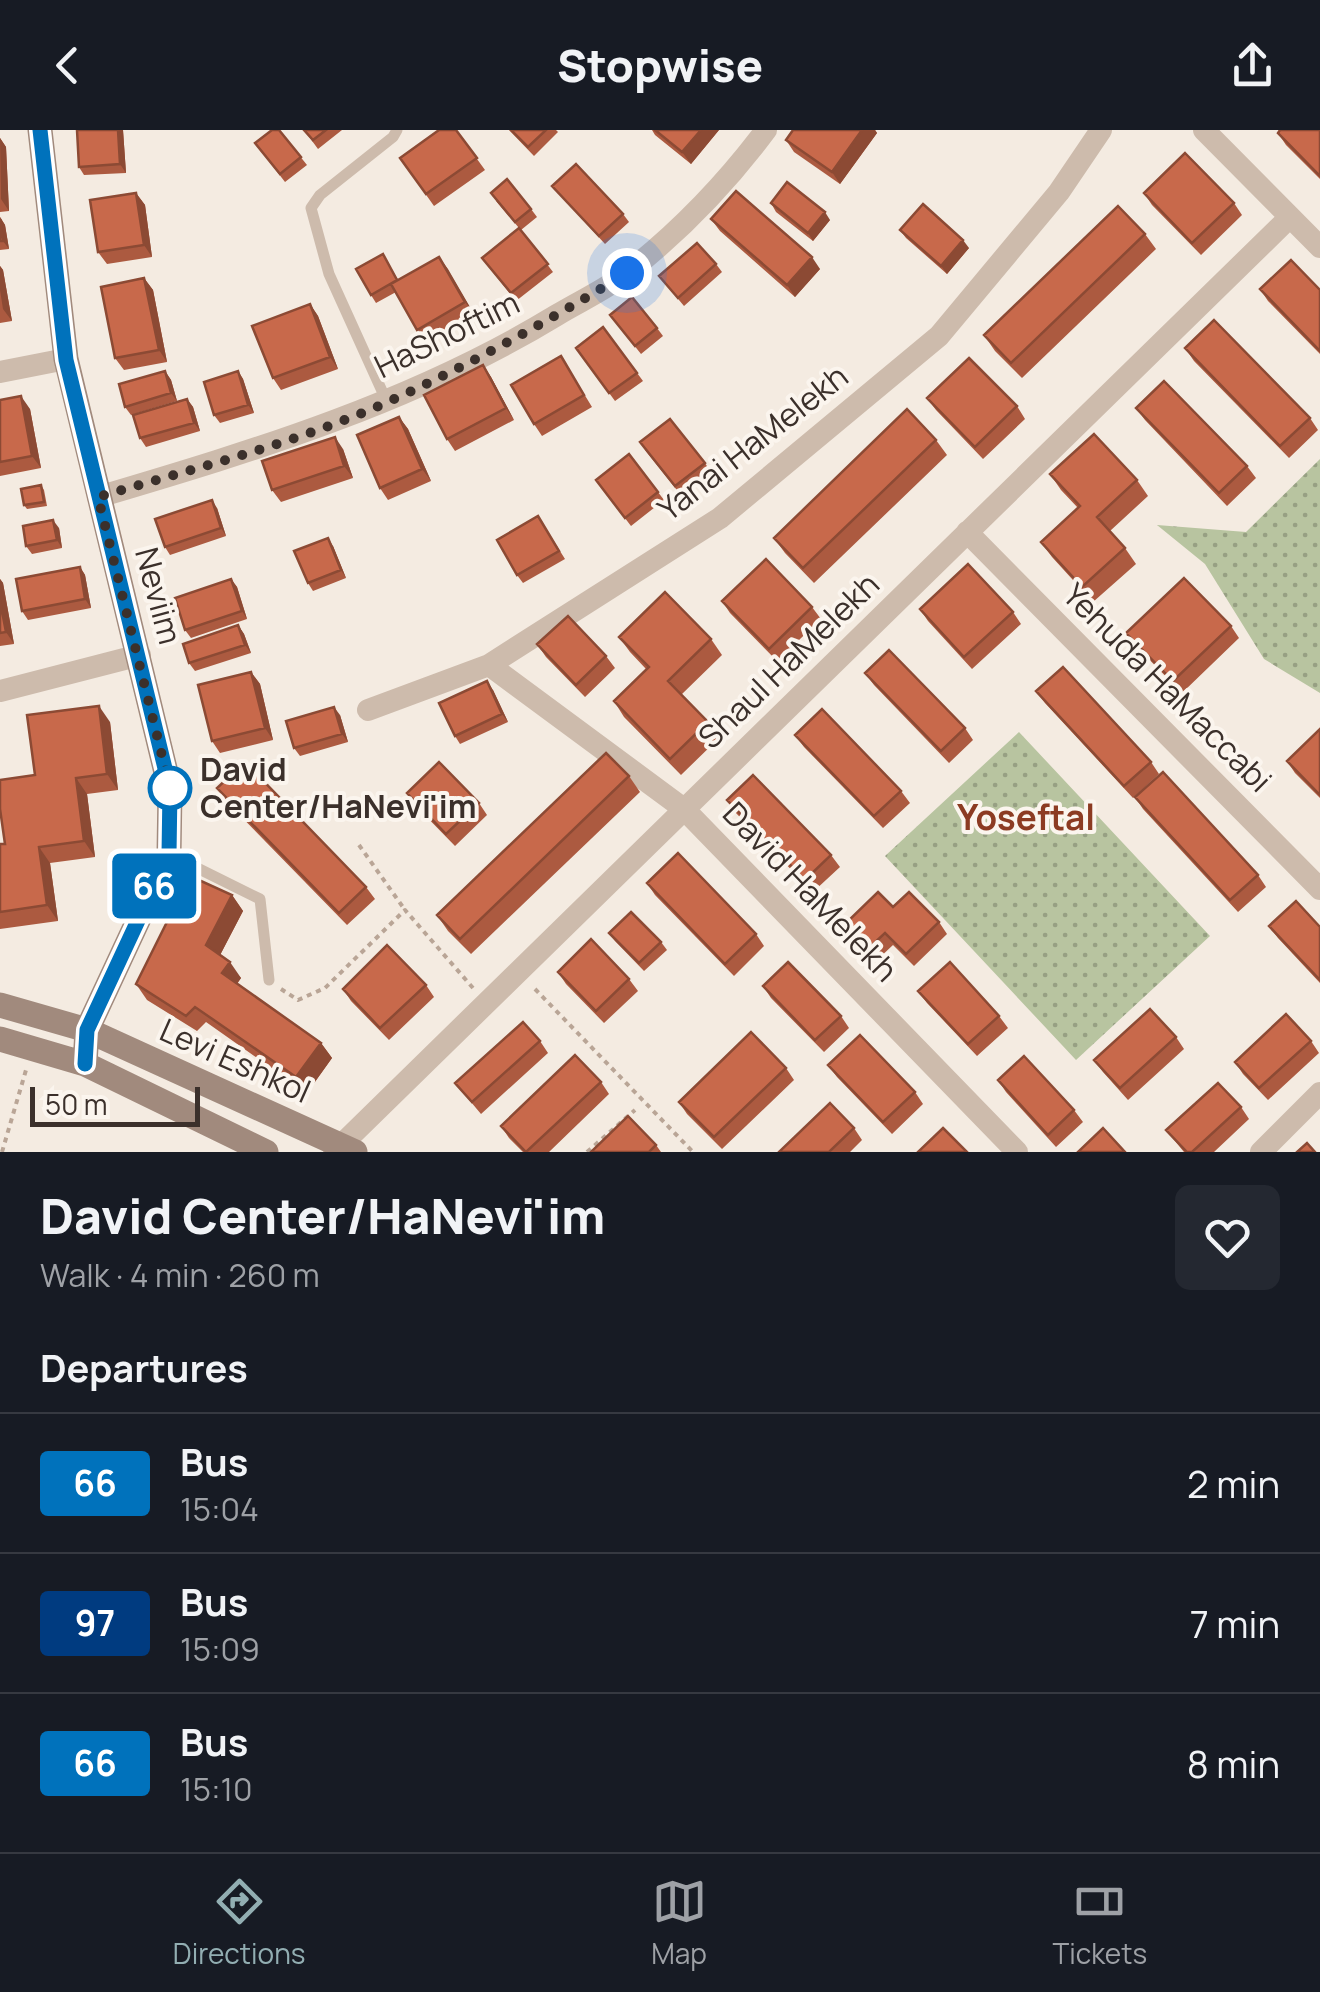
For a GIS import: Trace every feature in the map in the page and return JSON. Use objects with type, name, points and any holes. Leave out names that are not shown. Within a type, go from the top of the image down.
[{"type":"street","name":"Neviim","points":[[40,130],[66,360],[170,789],[169,854],[87,1030],[85,1064]]},
{"type":"street","name":"HaShoftim","points":[[98,497],[246,454],[387,402],[512,342],[627,273],[732,175],[766,130]]},
{"type":"street","name":"Yanai HaMelekh","points":[[368,710],[489,665],[720,518],[939,336],[1060,192],[1100,130]]},
{"type":"street","points":[[1204,130],[1320,247]]},
{"type":"street","name":"Shaul HaMelekh","points":[[343,1149],[485,1002],[1290,217]]},
{"type":"street","points":[[0,372],[66,360]]},
{"type":"street","name":"Yehuda HaMaccabi","points":[[967,532],[1320,889]]},
{"type":"street","points":[[0,691],[140,655]]},
{"type":"street","name":"David HaMelekh","points":[[489,665],[684,808],[1017,1152]]},
{"type":"street","name":"Levi Eshkol","points":[[0,1005],[87,1030],[343,1149]]},
{"type":"street","name":"Levi Eshkol","points":[[0,1040],[85,1064],[266,1152]]},
{"type":"street","points":[[1260,1152],[1320,1093]]},
{"type":"lane","points":[[387,402],[329,274],[311,208],[320,195],[394,137],[397,130]]},
{"type":"lane","points":[[169,854],[260,899],[269,980]]},
{"type":"path","points":[[359,846],[405,910],[485,1002]]},
{"type":"path","points":[[269,980],[298,1000],[326,988],[405,910]]},
{"type":"path","points":[[518,972],[693,1152]]},
{"type":"path","points":[[2,1152],[32,1047]]},
{"type":"path","points":[[587,1152],[635,1110]]},
{"type":"green space","points":[[1320,459],[1320,693],[1264,659],[1205,564],[1157,525],[1246,532]]},
{"type":"green space","points":[[1019,732],[1210,936],[1076,1060],[885,856]]},
{"type":"building","points":[[77,130],[118,130],[120,164],[79,167]]},
{"type":"building","points":[[272,130],[279,130],[301,157],[280,174],[255,143]]},
{"type":"building","points":[[304,130],[326,130],[313,140]]},
{"type":"building","points":[[439,130],[456,130],[477,158],[426,194],[400,158]]},
{"type":"building","points":[[511,130],[546,130],[528,147]]},
{"type":"building","points":[[655,130],[701,130],[682,152]]},
{"type":"building","points":[[793,130],[862,130],[832,172],[786,140]]},
{"type":"building","points":[[1320,130],[1320,176],[1278,133]]},
{"type":"building","points":[[1185,153],[1234,203],[1192,243],[1144,193]]},
{"type":"building","points":[[576,164],[623,214],[599,236],[552,186]]},
{"type":"building","points":[[507,179],[531,209],[515,222],[491,193]]},
{"type":"building","points":[[787,182],[825,212],[808,233],[771,203]]},
{"type":"building","points":[[736,191],[812,257],[787,285],[711,219]]},
{"type":"building","points":[[136,193],[144,245],[98,252],[90,200]]},
{"type":"building","points":[[923,204],[963,240],[941,266],[900,230]]},
{"type":"building","points":[[1118,206],[1145,234],[1011,363],[984,335]]},
{"type":"building","points":[[519,228],[548,264],[511,293],[482,258]]},
{"type":"building","points":[[697,243],[716,264],[678,298],[659,276]]},
{"type":"building","points":[[383,254],[397,280],[371,295],[356,269]]},
{"type":"building","points":[[439,257],[465,302],[417,330],[391,284]]},
{"type":"building","points":[[1291,260],[1320,290],[1320,351],[1260,289]]},
{"type":"building","points":[[144,278],[159,350],[115,358],[101,287]]},
{"type":"building","points":[[632,297],[657,328],[635,346],[610,315]]},
{"type":"building","points":[[310,304],[330,357],[273,378],[252,326]]},
{"type":"building","points":[[1214,320],[1310,418],[1280,446],[1185,348]]},
{"type":"building","points":[[603,327],[637,373],[609,393],[576,348]]},
{"type":"building","points":[[561,356],[584,395],[534,424],[511,385]]},
{"type":"building","points":[[969,358],[1017,406],[975,447],[927,398]]},
{"type":"building","points":[[483,365],[506,408],[447,439],[424,395]]},
{"type":"building","points":[[165,371],[171,393],[125,407],[119,384]]},
{"type":"building","points":[[238,371],[248,405],[214,415],[204,382]]},
{"type":"building","points":[[1164,381],[1247,466],[1219,493],[1136,408]]},
{"type":"building","points":[[21,396],[32,456],[0,462],[0,400]]},
{"type":"building","points":[[187,399],[194,423],[140,438],[133,415]]},
{"type":"building","points":[[907,409],[936,440],[803,568],[774,538]]},
{"type":"building","points":[[399,417],[422,469],[380,488],[357,435]]},
{"type":"building","points":[[670,419],[705,463],[675,486],[640,442]]},
{"type":"building","points":[[1094,434],[1137,480],[1097,517],[1125,548],[1082,587],[1041,542],[1080,506],[1050,474]]},
{"type":"building","points":[[335,437],[344,466],[272,490],[262,461]]},
{"type":"building","points":[[629,454],[658,492],[625,518],[596,480]]},
{"type":"building","points":[[41,485],[44,502],[24,505],[21,489]]},
{"type":"building","points":[[212,500],[221,528],[165,547],[155,519]]},
{"type":"building","points":[[538,516],[559,551],[517,575],[497,540]]},
{"type":"building","points":[[53,520],[57,540],[26,546],[23,526]]},
{"type":"building","points":[[328,538],[341,570],[308,583],[294,551]]},
{"type":"building","points":[[766,559],[812,607],[769,649],[722,601]]},
{"type":"building","points":[[968,564],[1013,612],[964,657],[920,609]]},
{"type":"building","points":[[80,567],[85,599],[22,611],[16,579]]},
{"type":"building","points":[[1184,578],[1231,626],[1173,681],[1126,633]]},
{"type":"building","points":[[231,579],[242,611],[185,630],[175,598]]},
{"type":"building","points":[[665,592],[711,639],[668,681],[708,722],[670,759],[614,701],[649,667],[619,637]]},
{"type":"building","points":[[0,601],[6,632],[0,633]]},
{"type":"building","points":[[568,616],[606,656],[576,685],[537,644]]},
{"type":"building","points":[[238,625],[245,645],[189,663],[183,644]]},
{"type":"building","points":[[889,650],[965,728],[941,751],[865,673]]},
{"type":"building","points":[[1063,667],[1151,762],[1124,786],[1036,691]]},
{"type":"building","points":[[251,672],[265,728],[212,741],[198,685]]},
{"type":"building","points":[[487,681],[502,714],[455,736],[439,703]]},
{"type":"building","points":[[99,706],[107,774],[76,778],[84,841],[39,847],[47,905],[0,912],[0,844],[5,844],[0,780],[35,775],[27,715]]},
{"type":"building","points":[[334,707],[342,734],[294,748],[286,721]]},
{"type":"building","points":[[822,709],[901,791],[874,816],[795,735]]},
{"type":"building","points":[[1320,729],[1320,795],[1287,761]]},
{"type":"building","points":[[606,753],[629,776],[460,939],[437,915]]},
{"type":"building","points":[[245,762],[366,887],[339,913],[217,788]]},
{"type":"building","points":[[439,762],[479,803],[446,834],[407,793]]},
{"type":"building","points":[[1163,772],[1258,875],[1230,900],[1135,797]]},
{"type":"building","points":[[753,775],[831,855],[805,880],[727,800]]},
{"type":"building","points":[[678,853],[756,934],[725,964],[647,883]]},
{"type":"building","points":[[190,876],[232,895],[206,945],[230,962],[222,973],[321,1043],[296,1077],[195,1007],[186,1016],[136,984]]},
{"type":"building","points":[[878,892],[893,907],[909,892],[939,922],[906,954],[885,933],[869,948],[845,924]]},
{"type":"building","points":[[1296,901],[1320,927],[1320,980],[1269,926]]},
{"type":"building","points":[[631,912],[661,942],[639,963],[609,933]]},
{"type":"building","points":[[591,939],[629,979],[596,1011],[558,972]]},
{"type":"building","points":[[387,945],[426,985],[380,1028],[343,989]]},
{"type":"building","points":[[788,962],[841,1016],[815,1040],[763,986]]},
{"type":"building","points":[[950,962],[999,1016],[968,1044],[918,991]]},
{"type":"building","points":[[1150,1009],[1176,1037],[1120,1088],[1094,1060]]},
{"type":"building","points":[[1286,1014],[1311,1041],[1259,1088],[1235,1062]]},
{"type":"building","points":[[523,1022],[540,1041],[472,1102],[455,1083]]},
{"type":"building","points":[[751,1032],[786,1068],[714,1137],[679,1102]]},
{"type":"building","points":[[860,1035],[915,1092],[883,1122],[828,1065]]},
{"type":"building","points":[[575,1055],[601,1082],[526,1152],[501,1126]]},
{"type":"building","points":[[1024,1056],[1074,1110],[1048,1135],[998,1080]]},
{"type":"building","points":[[1218,1083],[1241,1107],[1192,1152],[1187,1152],[1166,1130]]},
{"type":"building","points":[[830,1103],[854,1128],[829,1152],[779,1152]]},
{"type":"building","points":[[628,1116],[656,1145],[649,1152],[591,1152]]},
{"type":"building","points":[[943,1128],[967,1152],[918,1152]]},
{"type":"building","points":[[1103,1128],[1125,1152],[1078,1152]]},
{"type":"building","points":[[1307,1143],[1315,1152],[1297,1152]]},
{"type":"bus line","name":"66","points":[[40,130],[66,360],[170,789],[169,854],[87,1030],[85,1064]]},
{"type":"place","name":"David Center/HaNevi'im","points":[[170,788]]},
{"type":"district","name":"Yoseftal","points":[[1026,818]]},
{"type":"route","points":[[170,788],[98,497],[246,454],[387,402],[512,342],[627,273]]}]
